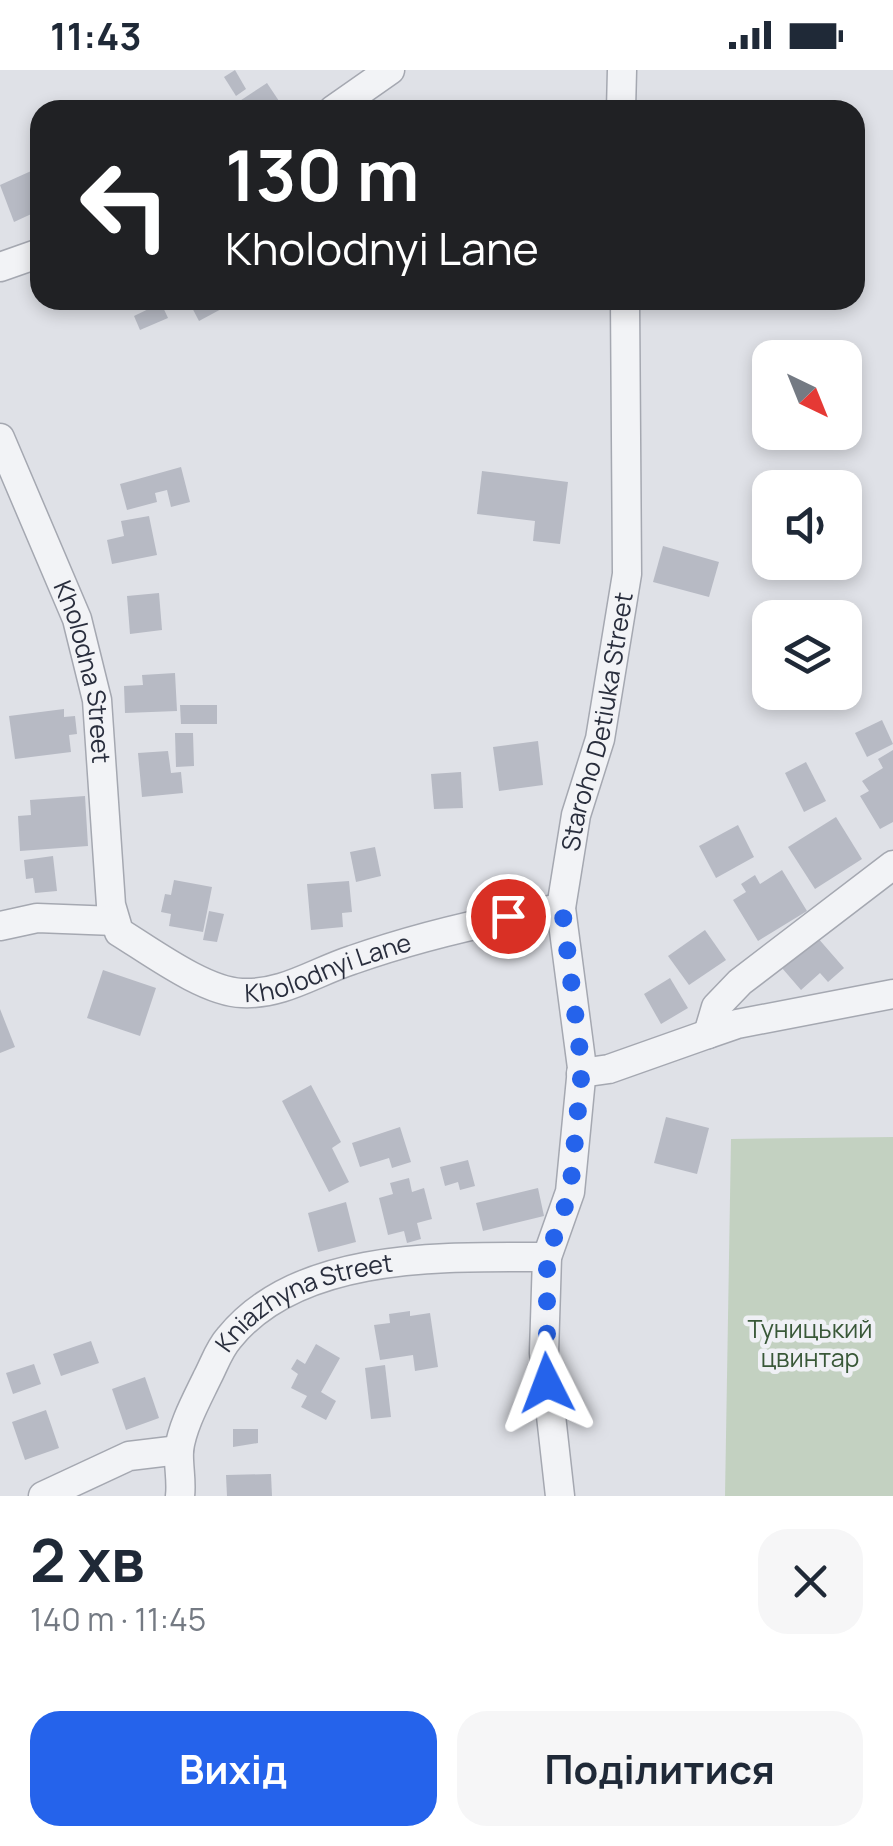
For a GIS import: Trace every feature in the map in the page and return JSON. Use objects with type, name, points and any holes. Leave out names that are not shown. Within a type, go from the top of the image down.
[{"type":"street","points":[[348,100],[390,70]]},
{"type":"street","points":[[621,100],[622,70]]},
{"type":"street","points":[[0,267],[30,256]]},
{"type":"street","name":"Staroho Detiuka Street","points":[[560,1496],[544,1353],[547,1258],[570,1192],[581,1073],[562,908],[576,815],[600,739],[627,574],[625,310]]},
{"type":"street","name":"Kholodna Street","points":[[0,438],[76,620],[97,700],[115,921]]},
{"type":"street","points":[[708,1034],[716,1007],[740,982],[893,865]]},
{"type":"street","name":"Kholodnyi Lane","points":[[115,921],[118,932],[186,973],[239,994],[284,989],[349,961],[436,934],[562,908]]},
{"type":"street","points":[[0,926],[37,918],[115,921]]},
{"type":"street","points":[[581,1073],[609,1069],[737,1024],[893,994]]},
{"type":"street","name":"Kniazhyna Street","points":[[180,1496],[179,1450],[195,1403],[226,1340],[254,1312],[296,1288],[355,1271],[418,1262],[547,1258]]},
{"type":"street","points":[[43,1496],[130,1456],[179,1450]]},
{"type":"green space","name":"Туницький цвинтар","points":[[893,1137],[893,1496],[725,1496],[731,1139]]},
{"type":"building","points":[[235,70],[246,89],[236,96],[224,77]]},
{"type":"building","points":[[267,83],[278,100],[241,100]]},
{"type":"building","points":[[30,172],[30,215],[14,222],[0,185]]},
{"type":"building","points":[[146,310],[164,310],[168,318],[140,330],[134,316]]},
{"type":"building","points":[[193,310],[219,310],[199,321]]},
{"type":"building","points":[[181,467],[190,502],[171,507],[167,490],[155,493],[157,502],[127,510],[120,484]]},
{"type":"building","points":[[482,471],[568,482],[560,544],[533,541],[535,521],[477,514]]},
{"type":"building","points":[[149,516],[157,555],[112,564],[107,540],[124,536],[121,521]]},
{"type":"building","points":[[663,546],[719,562],[709,597],[653,582]]},
{"type":"building","points":[[159,593],[162,630],[130,634],[127,596]]},
{"type":"building","points":[[175,673],[177,711],[125,713],[124,686],[143,685],[142,675]]},
{"type":"building","points":[[180,705],[217,705],[217,724],[181,724]]},
{"type":"building","points":[[64,709],[64,717],[75,716],[77,734],[69,735],[71,752],[15,759],[9,716]]},
{"type":"building","points":[[882,720],[893,744],[867,757],[855,733]]},
{"type":"building","points":[[175,733],[193,733],[194,766],[176,767]]},
{"type":"building","points":[[538,741],[543,785],[499,791],[493,747]]},
{"type":"building","points":[[893,750],[893,822],[880,829],[860,796],[869,791],[862,781],[883,768],[878,759]]},
{"type":"building","points":[[168,751],[171,773],[181,772],[183,793],[142,797],[138,753]]},
{"type":"building","points":[[806,762],[826,801],[804,812],[785,773]]},
{"type":"building","points":[[461,772],[463,808],[434,809],[431,774]]},
{"type":"building","points":[[85,796],[88,846],[20,851],[18,816],[31,815],[30,800]]},
{"type":"building","points":[[836,817],[862,859],[815,889],[788,847]]},
{"type":"building","points":[[738,825],[754,857],[716,878],[699,846]]},
{"type":"building","points":[[375,847],[381,876],[356,882],[350,852]]},
{"type":"building","points":[[53,856],[57,891],[35,893],[33,878],[26,879],[24,860]]},
{"type":"building","points":[[782,870],[807,911],[758,941],[733,900],[746,892],[741,884],[755,875],[760,884]]},
{"type":"building","points":[[174,880],[212,887],[203,932],[169,926],[171,914],[161,912],[165,894],[171,895]]},
{"type":"building","points":[[349,881],[352,912],[342,913],[343,927],[311,930],[307,884]]},
{"type":"building","points":[[209,911],[224,914],[217,942],[203,940]]},
{"type":"building","points":[[705,930],[726,960],[689,985],[668,956]]},
{"type":"building","points":[[817,937],[844,968],[828,982],[820,973],[801,990],[782,968]]},
{"type":"building","points":[[103,970],[156,988],[140,1036],[87,1018]]},
{"type":"building","points":[[670,978],[688,1008],[661,1024],[644,994]]},
{"type":"building","points":[[0,1009],[15,1047],[0,1053]]},
{"type":"building","points":[[311,1085],[341,1142],[332,1148],[349,1182],[329,1192],[282,1101]]},
{"type":"building","points":[[666,1117],[709,1128],[697,1174],[654,1163]]},
{"type":"building","points":[[400,1127],[411,1162],[392,1168],[389,1158],[360,1167],[352,1143]]},
{"type":"building","points":[[468,1160],[475,1186],[460,1190],[458,1182],[445,1186],[440,1167]]},
{"type":"building","points":[[409,1178],[412,1192],[424,1188],[432,1219],[417,1223],[421,1239],[407,1243],[404,1231],[388,1235],[379,1198],[393,1194],[390,1183]]},
{"type":"building","points":[[538,1188],[544,1216],[483,1231],[476,1203]]},
{"type":"building","points":[[346,1202],[356,1242],[318,1252],[308,1213]]},
{"type":"building","points":[[410,1311],[410,1316],[430,1313],[438,1367],[415,1371],[413,1355],[380,1360],[374,1325],[390,1323],[389,1314]]},
{"type":"building","points":[[91,1341],[99,1363],[61,1376],[53,1354]]},
{"type":"building","points":[[316,1344],[340,1358],[321,1392],[336,1401],[326,1420],[301,1407],[307,1396],[291,1388],[298,1374],[291,1369],[297,1359],[305,1364]]},
{"type":"building","points":[[34,1364],[41,1384],[13,1394],[6,1373]]},
{"type":"building","points":[[385,1365],[391,1417],[371,1419],[365,1368]]},
{"type":"building","points":[[145,1377],[159,1418],[126,1430],[112,1389]]},
{"type":"building","points":[[46,1410],[59,1448],[25,1460],[12,1422]]},
{"type":"building","points":[[233,1429],[258,1429],[258,1443],[233,1447]]},
{"type":"building","points":[[271,1474],[272,1496],[227,1496],[226,1475]]},
{"type":"route","points":[[508,916],[562,908],[582,1068],[570,1192],[547,1258],[547,1383]]}]
